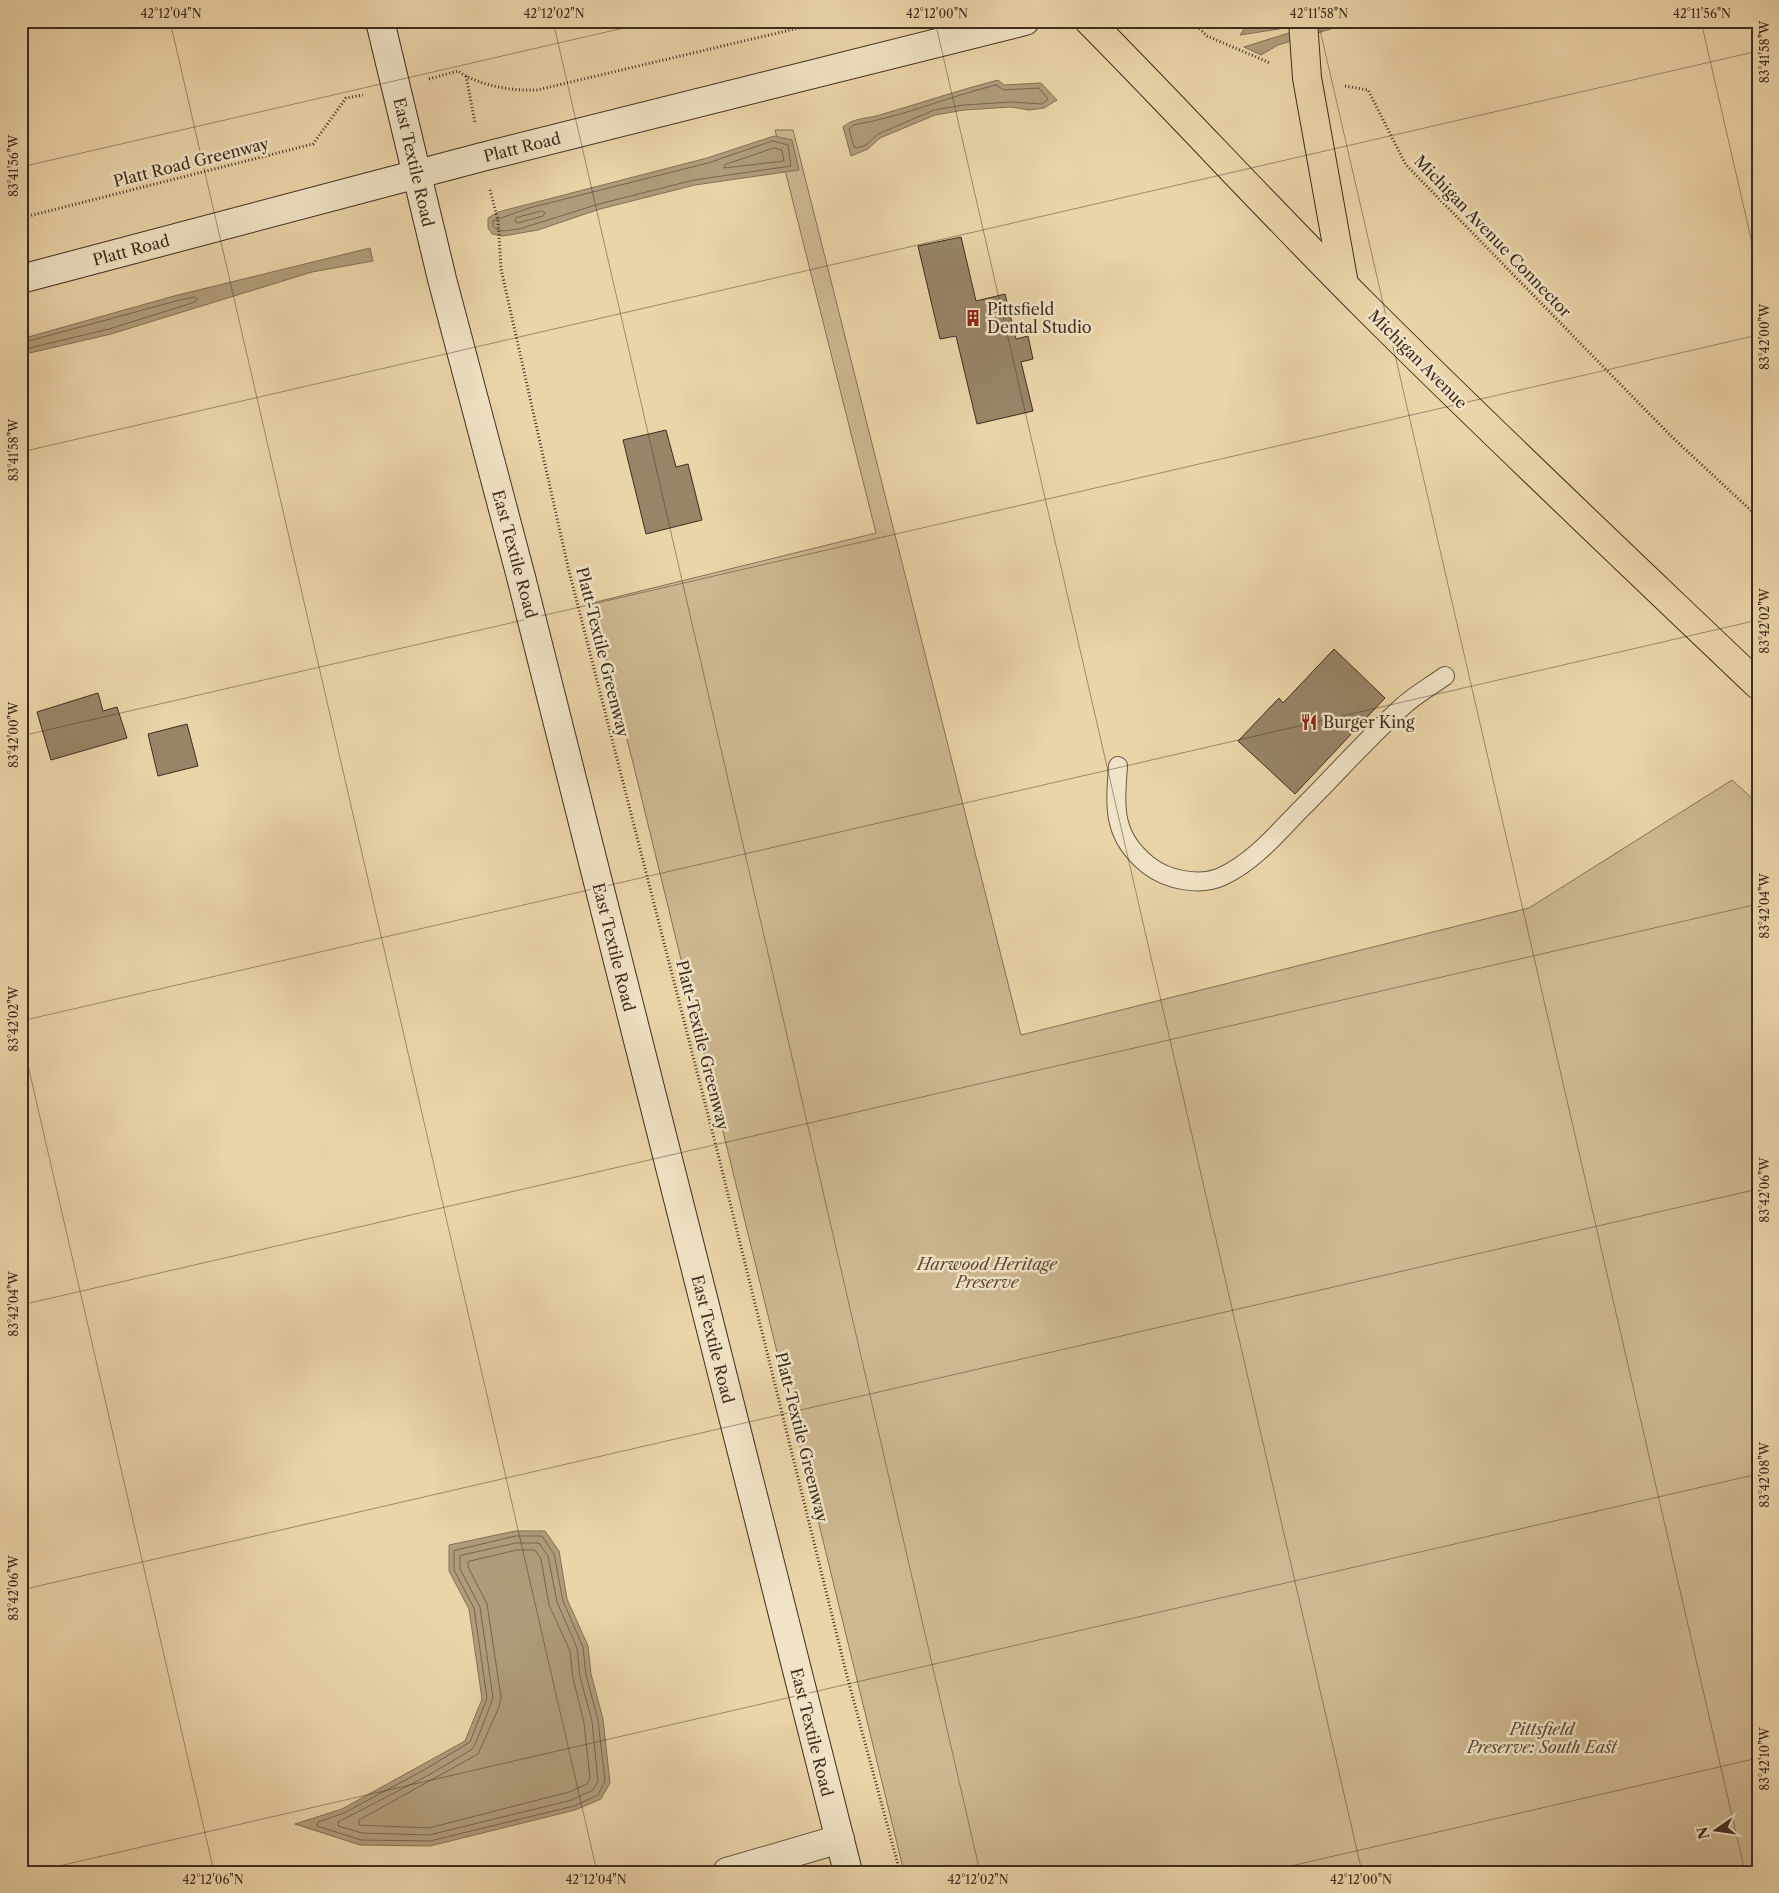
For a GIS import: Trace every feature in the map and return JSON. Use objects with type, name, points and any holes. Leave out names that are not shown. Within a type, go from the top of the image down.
[{"type":"highway","name":"Michigan Avenue","points":[[1089,21],[1344,284],[1469,409],[1758,685]]},
{"type":"highway","points":[[1303,21],[1307,78],[1344,284]]},
{"type":"main road","name":"East Textile Road","points":[[380,21],[442,279],[521,577],[848,1872]]},
{"type":"main road","name":"Platt Road","points":[[21,278],[417,174],[1025,21]]},
{"type":"main road","points":[[728,1872],[840,1839]]},
{"type":"lane","points":[[1118,766],[1117,822],[1136,855],[1156,871],[1177,879],[1197,881],[1222,877],[1255,855],[1403,706],[1445,676]]},
{"type":"path","points":[[458,71],[466,76],[514,90],[537,90],[828,21]]},
{"type":"path","name":"Michigan Avenue Connector","points":[[1192,21],[1207,36],[1307,78],[1368,90],[1406,165],[1666,430],[1758,517]]},
{"type":"path","points":[[466,76],[468,84]]},
{"type":"path","name":"Platt Road Greenway","points":[[21,218],[313,144],[346,98]]},
{"type":"path","name":"Platt-Textile Greenway","points":[[498,220],[501,268],[568,567],[738,1232],[848,1676],[900,1872]]},
{"type":"green space","points":[[775,130],[793,130],[1021,1035],[1529,908],[1732,780],[1758,804],[1758,1872],[904,1872],[633,763],[592,603],[876,533]]},
{"type":"water","points":[[1278,21],[1357,21],[1278,45],[1261,55],[1244,47],[1324,22],[1240,35],[1246,26]]},
{"type":"water","points":[[998,80],[1004,85],[1041,83],[1057,100],[1044,108],[1029,110],[1011,107],[964,110],[935,115],[880,138],[868,149],[851,156],[843,127],[847,124]]},
{"type":"water","points":[[774,136],[792,140],[799,170],[695,185],[600,209],[538,230],[503,236],[492,234],[488,228],[488,218],[498,212],[707,158]]},
{"type":"water","points":[[370,248],[373,261],[312,272],[111,334],[21,355],[21,339],[174,296]]},
{"type":"water","points":[[515,1531],[545,1531],[559,1551],[567,1599],[588,1646],[591,1674],[603,1719],[610,1783],[601,1799],[575,1810],[430,1846],[360,1845],[295,1824],[342,1809],[465,1741],[482,1699],[469,1609],[449,1571],[449,1545]]},
{"type":"building","name":"Pittsfield Dental Studio","points":[[961,237],[976,301],[1005,294],[1016,339],[1028,336],[1033,359],[1021,362],[1033,411],[977,424],[956,336],[940,339],[918,246]]},
{"type":"building","points":[[666,430],[676,467],[688,464],[702,520],[646,534],[623,440]]},
{"type":"building","name":"Burger King","points":[[1334,649],[1385,698],[1295,794],[1238,741],[1279,698],[1283,703]]},
{"type":"building","points":[[98,693],[103,711],[117,707],[127,738],[51,760],[37,712]]},
{"type":"building","points":[[187,724],[198,766],[158,776],[148,734]]},
{"type":"place","name":"Pittsfield Dental Studio","points":[[973,318]]},
{"type":"place","name":"Burger King","points":[[1309,722]]},
{"type":"park label","name":"Harwood Heritage Preserve","points":[[987,1273]]},
{"type":"park label","name":"Pittsfield Preserve: South East","points":[[1542,1738]]}]
